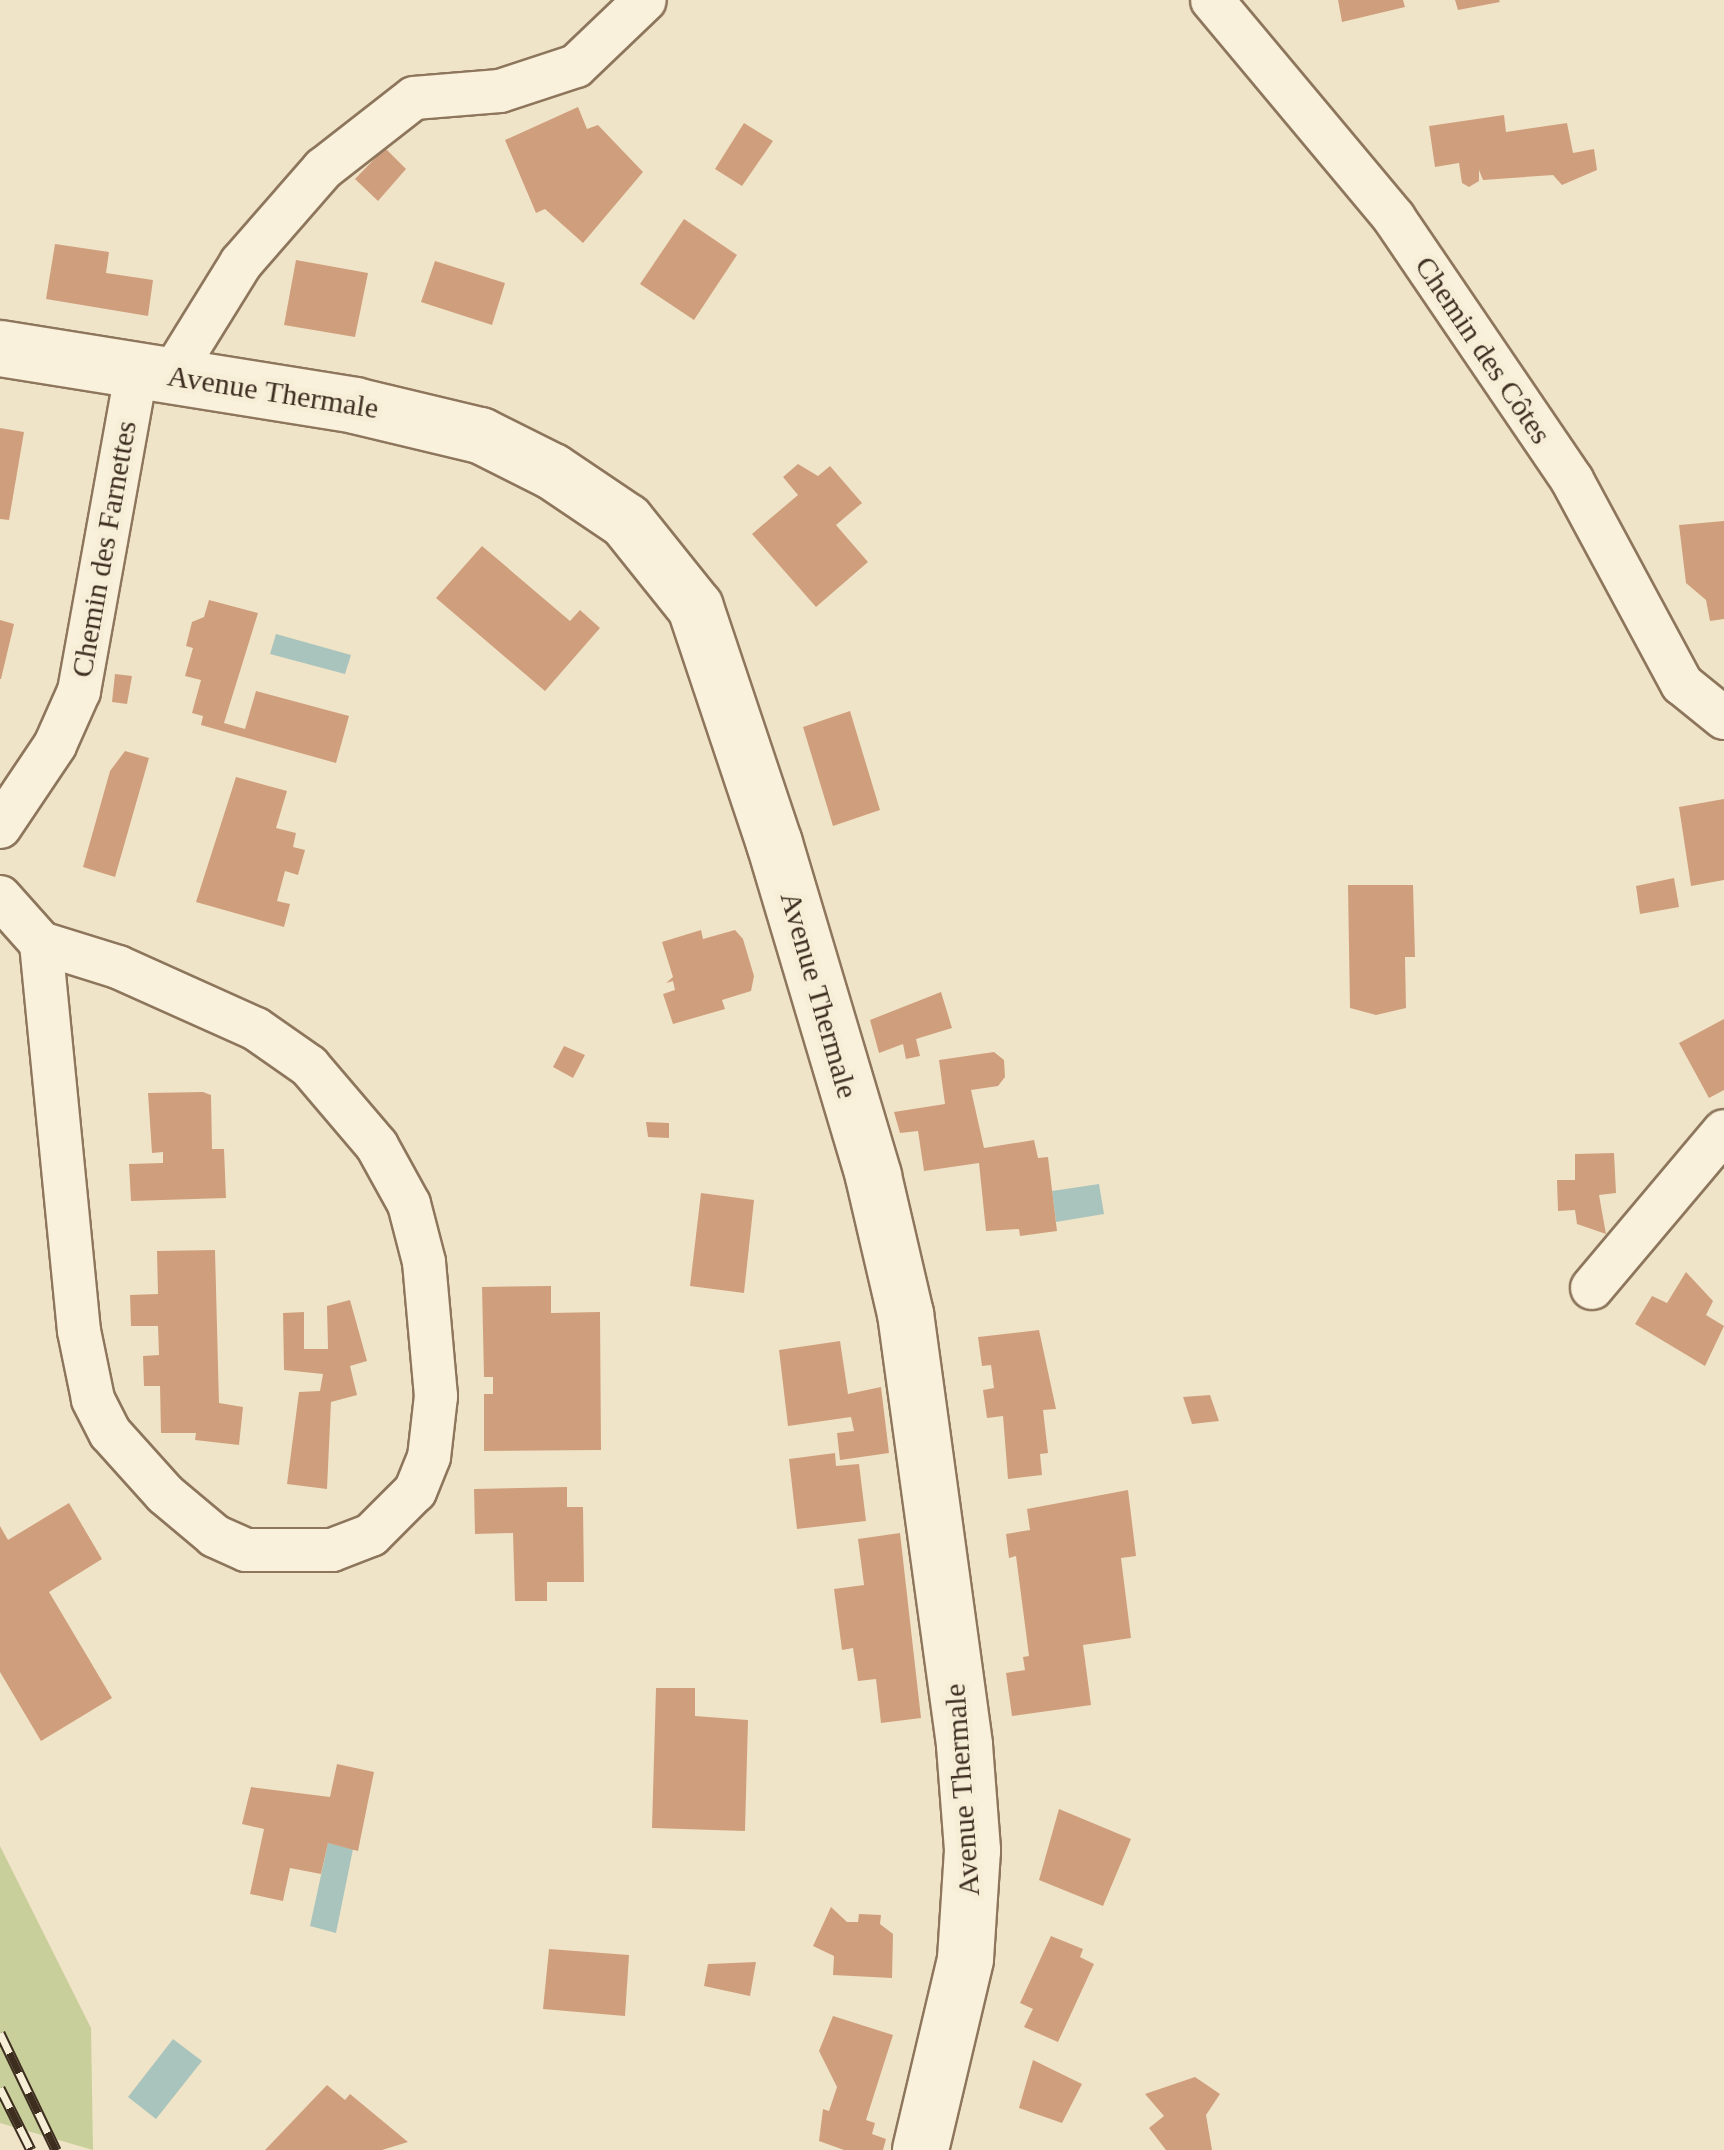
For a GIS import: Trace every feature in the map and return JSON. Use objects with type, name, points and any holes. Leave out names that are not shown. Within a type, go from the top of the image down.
[{"type":"main road","name":"Avenue Thermale","points":[[0,348],[418,417],[521,455],[626,521],[672,572],[712,647],[891,1249],[936,1527],[966,1763],[971,1903],[965,1959],[920,2150]]},
{"type":"street","points":[[154,373],[241,263],[323,169],[414,98],[500,92],[576,66],[645,0]]},
{"type":"street","name":"Chemin des Côtes","points":[[1212,0],[1261,53],[1394,218],[1560,464],[1682,684],[1724,718]]},
{"type":"street","points":[[1254,0],[1261,53]]},
{"type":"street","name":"Chemin des Farnettes","points":[[0,827],[55,746],[79,692],[154,373]]},
{"type":"street","points":[[0,898],[42,943],[118,967],[256,1030],[309,1066],[377,1146],[409,1204],[424,1262],[436,1396],[429,1457],[415,1491],[370,1535],[332,1550],[246,1550],[215,1536],[165,1494],[110,1433],[93,1399],[79,1331],[42,943]]},
{"type":"street","points":[[1592,1288],[1724,1131]]},
{"type":"green space","points":[[0,1846],[91,2028],[93,2150],[0,2123]]},
{"type":"water","points":[[276,634],[351,655],[345,674],[270,654]]},
{"type":"water","points":[[1099,1184],[1104,1214],[1056,1222],[1052,1191]]},
{"type":"water","points":[[328,1843],[353,1849],[336,1933],[310,1926]]},
{"type":"water","points":[[173,2039],[202,2061],[156,2119],[128,2097]]},
{"type":"building","points":[[1338,0],[1403,0],[1405,7],[1342,22]]},
{"type":"building","points":[[1455,0],[1499,0],[1500,2],[1458,10]]},
{"type":"building","points":[[578,107],[587,129],[598,125],[643,172],[583,243],[545,209],[536,213],[505,140]]},
{"type":"building","points":[[1504,115],[1506,132],[1567,123],[1573,153],[1594,149],[1597,170],[1562,185],[1553,175],[1483,180],[1479,170],[1479,181],[1469,187],[1462,183],[1459,163],[1435,167],[1429,126]]},
{"type":"building","points":[[744,123],[773,141],[742,186],[715,169]]},
{"type":"building","points":[[385,148],[406,169],[378,201],[355,179]]},
{"type":"building","points":[[684,219],[737,255],[694,320],[640,284]]},
{"type":"building","points":[[55,244],[109,252],[106,273],[153,280],[148,316],[46,299]]},
{"type":"building","points":[[296,260],[368,273],[355,337],[284,325]]},
{"type":"building","points":[[435,261],[505,283],[492,325],[421,302]]},
{"type":"building","points":[[0,428],[24,432],[9,520],[0,519]]},
{"type":"building","points":[[798,464],[818,476],[830,466],[862,503],[836,525],[868,562],[816,607],[752,534],[798,495],[783,477]]},
{"type":"building","points":[[1724,521],[1724,619],[1710,621],[1706,600],[1686,583],[1679,525]]},
{"type":"building","points":[[482,546],[570,621],[580,610],[600,628],[545,691],[436,598]]},
{"type":"building","points":[[209,600],[258,613],[224,723],[245,729],[256,691],[349,716],[336,763],[201,725],[203,716],[192,713],[201,680],[185,676],[193,648],[186,646],[192,622],[204,617]]},
{"type":"building","points":[[0,620],[14,624],[1,679],[0,679]]},
{"type":"building","points":[[115,674],[132,676],[127,704],[112,702]]},
{"type":"building","points":[[850,711],[880,810],[833,826],[803,727]]},
{"type":"building","points":[[125,751],[149,758],[115,877],[83,867],[110,771]]},
{"type":"building","points":[[236,777],[287,791],[276,828],[296,833],[293,847],[305,850],[298,875],[285,871],[277,901],[290,904],[284,927],[196,902]]},
{"type":"building","points":[[1724,799],[1724,880],[1691,886],[1679,807]]},
{"type":"building","points":[[1674,878],[1679,907],[1640,914],[1636,886]]},
{"type":"building","points":[[1348,885],[1413,885],[1415,957],[1405,957],[1406,1008],[1376,1015],[1350,1008]]},
{"type":"building","points":[[701,930],[703,939],[735,930],[743,939],[754,976],[751,991],[722,1000],[725,1009],[673,1024],[663,994],[675,990],[673,981],[666,983],[673,977],[662,942]]},
{"type":"building","points":[[941,992],[952,1028],[916,1039],[920,1056],[906,1059],[903,1044],[879,1053],[870,1020]]},
{"type":"building","points":[[1724,1019],[1724,1090],[1709,1098],[1679,1043]]},
{"type":"building","points":[[564,1046],[585,1055],[573,1078],[553,1067]]},
{"type":"building","points":[[994,1052],[1004,1060],[1005,1077],[998,1086],[971,1090],[984,1148],[1034,1140],[1038,1158],[1048,1157],[1057,1231],[1020,1236],[1019,1229],[986,1231],[979,1163],[924,1171],[918,1131],[900,1133],[894,1112],[945,1104],[939,1060]]},
{"type":"building","points":[[148,1093],[211,1095],[212,1149],[224,1149],[226,1198],[131,1201],[129,1164],[163,1163],[163,1152],[152,1153]]},
{"type":"building","points":[[646,1122],[669,1123],[669,1138],[648,1137]]},
{"type":"building","points":[[1614,1153],[1616,1193],[1599,1195],[1606,1234],[1577,1224],[1575,1210],[1558,1211],[1557,1180],[1575,1180],[1575,1154]]},
{"type":"building","points":[[701,1193],[754,1200],[744,1293],[690,1286]]},
{"type":"building","points":[[215,1250],[219,1403],[243,1407],[239,1445],[195,1440],[196,1433],[161,1433],[160,1386],[144,1386],[143,1356],[159,1355],[158,1326],[131,1326],[130,1295],[158,1294],[157,1251]]},
{"type":"building","points":[[1686,1272],[1713,1301],[1706,1315],[1724,1326],[1705,1366],[1635,1324],[1652,1296],[1667,1303]]},
{"type":"building","points":[[551,1286],[551,1313],[600,1312],[601,1450],[484,1451],[484,1394],[493,1394],[493,1377],[484,1377],[482,1287]]},
{"type":"building","points":[[350,1300],[367,1361],[350,1366],[357,1395],[331,1402],[327,1489],[287,1484],[299,1392],[320,1391],[323,1374],[284,1370],[283,1313],[304,1312],[304,1349],[328,1349],[327,1306]]},
{"type":"building","points":[[1039,1330],[1056,1409],[1043,1410],[1048,1453],[1040,1454],[1042,1475],[1008,1479],[1003,1416],[987,1418],[983,1390],[994,1388],[991,1365],[982,1366],[978,1337]]},
{"type":"building","points":[[840,1341],[848,1394],[881,1387],[889,1453],[840,1460],[837,1433],[854,1431],[851,1417],[788,1426],[779,1350]]},
{"type":"building","points":[[1210,1395],[1219,1421],[1192,1424],[1183,1397]]},
{"type":"building","points":[[835,1453],[836,1466],[859,1464],[866,1521],[797,1529],[789,1459]]},
{"type":"building","points":[[567,1487],[567,1507],[583,1507],[584,1582],[547,1582],[547,1601],[515,1601],[513,1533],[475,1534],[474,1489]]},
{"type":"building","points":[[1128,1490],[1136,1556],[1121,1558],[1131,1638],[1083,1645],[1091,1705],[1012,1716],[1006,1673],[1025,1670],[1023,1657],[1029,1656],[1016,1556],[1009,1558],[1006,1534],[1030,1530],[1027,1509]]},
{"type":"building","points":[[69,1503],[102,1559],[49,1592],[112,1698],[41,1741],[0,1672],[0,1526],[8,1540]]},
{"type":"building","points":[[900,1533],[921,1718],[881,1723],[876,1679],[858,1681],[853,1648],[842,1650],[834,1589],[864,1585],[858,1539]]},
{"type":"building","points":[[656,1688],[695,1688],[695,1716],[748,1720],[745,1831],[652,1828]]},
{"type":"building","points":[[337,1764],[374,1772],[358,1851],[328,1843],[321,1874],[290,1868],[283,1901],[250,1894],[264,1829],[242,1824],[251,1787],[330,1797]]},
{"type":"building","points":[[1059,1809],[1131,1839],[1103,1906],[1039,1880]]},
{"type":"building","points":[[831,1907],[847,1922],[858,1922],[859,1914],[881,1915],[880,1924],[893,1934],[892,1978],[833,1975],[834,1956],[813,1946]]},
{"type":"building","points":[[1051,1936],[1083,1949],[1080,1957],[1094,1964],[1058,2042],[1024,2027],[1033,2009],[1020,2003]]},
{"type":"building","points":[[549,1949],[629,1955],[625,2016],[543,2009]]},
{"type":"building","points":[[756,1962],[750,1996],[704,1986],[708,1964]]},
{"type":"building","points":[[833,2016],[893,2035],[866,2120],[875,2123],[872,2134],[886,2139],[883,2150],[844,2150],[819,2141],[823,2109],[829,2111],[837,2087],[819,2051]]},
{"type":"building","points":[[1033,2060],[1082,2084],[1062,2123],[1019,2108]]},
{"type":"building","points":[[1195,2077],[1220,2094],[1206,2115],[1212,2150],[1166,2150],[1149,2128],[1164,2116],[1145,2094]]},
{"type":"building","points":[[327,2085],[345,2100],[350,2094],[408,2142],[382,2150],[265,2150]]},
{"type":"railway","points":[[0,2033],[56,2150]]},
{"type":"railway","points":[[0,2088],[31,2150]]}]
